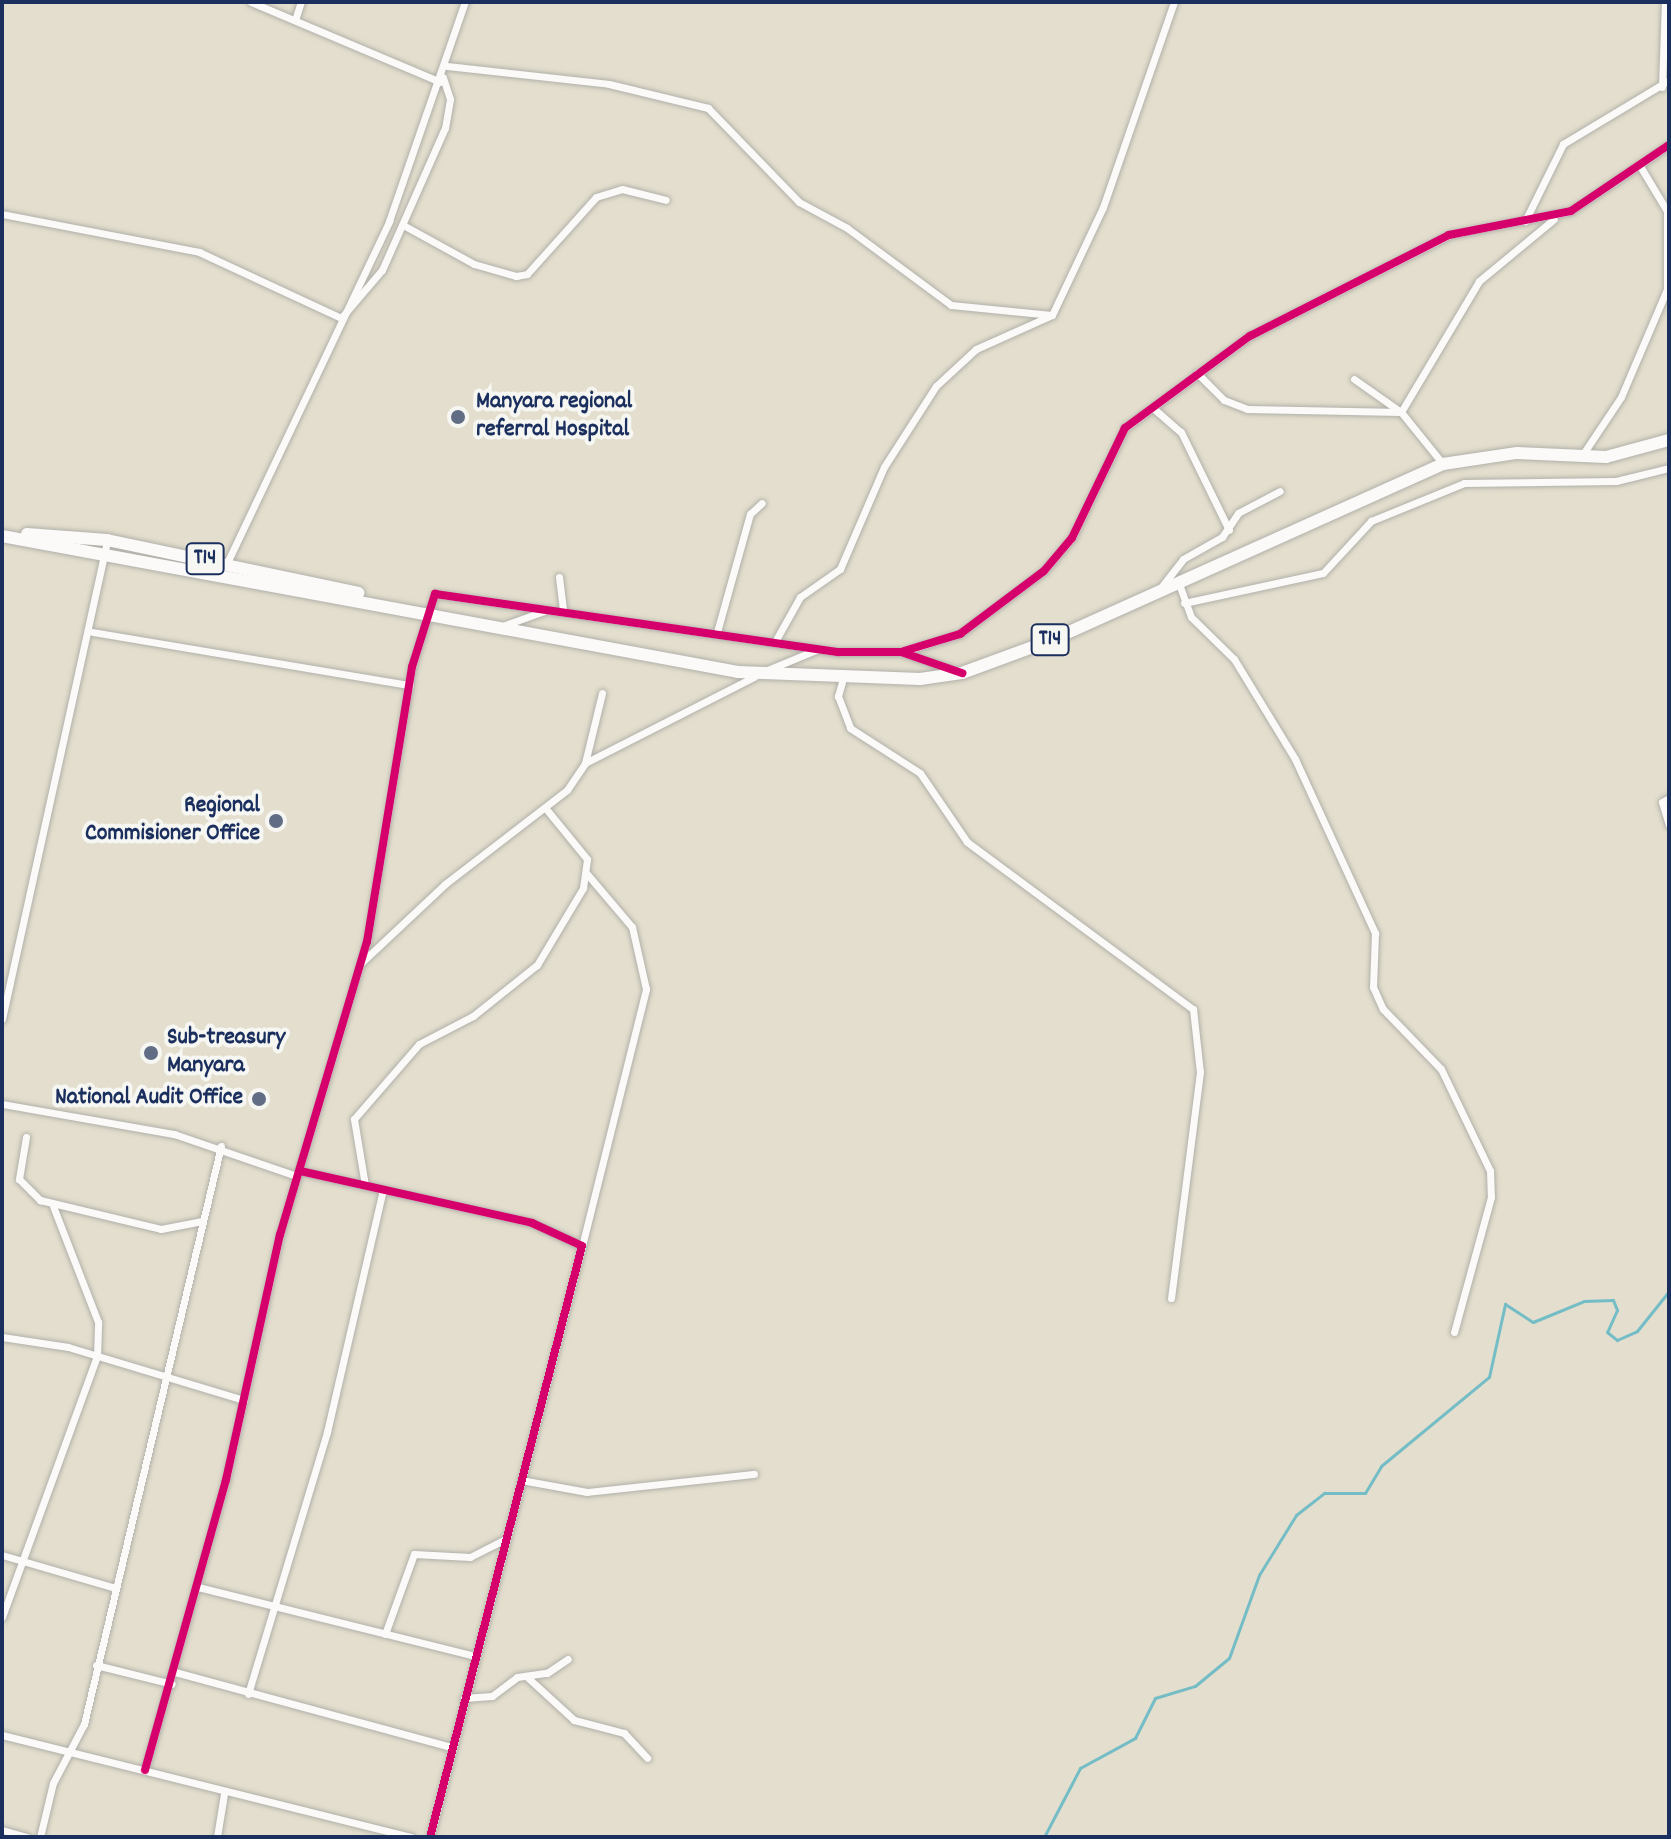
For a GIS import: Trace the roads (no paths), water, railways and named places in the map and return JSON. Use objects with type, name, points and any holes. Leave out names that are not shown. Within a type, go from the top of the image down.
[{"type":"highway","name":"T14","points":[[2,534],[107,540],[224,570],[403,607],[758,675],[842,682],[962,673],[1156,595],[1443,464],[1492,454],[1581,457],[1669,440]]},
{"type":"highway","name":"T14","points":[[2,534],[103,558],[224,570]]},
{"type":"street","points":[[251,2],[441,80]]},
{"type":"street","points":[[295,20],[301,2]]},
{"type":"street","points":[[224,570],[389,221],[447,66],[465,2]]},
{"type":"street","points":[[777,638],[800,597],[840,569],[884,467],[936,386],[976,349],[1052,315],[1103,207],[1174,2]]},
{"type":"street","points":[[1662,87],[1665,2]]},
{"type":"street","points":[[447,66],[609,84],[708,108],[761,171],[799,202],[847,228],[881,260],[951,305],[1052,315]]},
{"type":"street","points":[[341,318],[382,270],[403,225],[449,113],[441,80]]},
{"type":"street","points":[[1525,221],[1563,144],[1669,80]]},
{"type":"street","points":[[1401,412],[1479,281],[1557,217],[1669,145]]},
{"type":"street","points":[[1581,457],[1621,397],[1667,289],[1667,211],[1640,166]]},
{"type":"street","points":[[403,225],[474,264],[516,276],[527,274],[596,197],[622,189],[666,200]]},
{"type":"street","points":[[2,214],[199,252],[341,318]]},
{"type":"street","points":[[901,652],[960,634],[1044,571],[1072,538],[1117,439],[1197,373],[1291,312],[1425,246],[1525,221],[1557,217]]},
{"type":"street","points":[[1197,373],[1224,400],[1247,409],[1401,412]]},
{"type":"street","points":[[1354,379],[1401,412],[1443,464]]},
{"type":"street","points":[[1153,408],[1181,432],[1229,530]]},
{"type":"street","points":[[1184,603],[1323,573],[1371,521],[1464,483],[1616,481],[1669,468]]},
{"type":"street","points":[[1156,595],[1183,559],[1229,530],[1242,510],[1280,491]]},
{"type":"street","points":[[717,632],[750,514],[762,503]]},
{"type":"street","points":[[2,1019],[92,632],[107,540]]},
{"type":"street","points":[[559,577],[563,612]]},
{"type":"street","points":[[1179,584],[1184,603],[1234,659],[1295,759],[1375,933],[1373,987],[1383,1009],[1441,1069],[1490,1171],[1491,1197],[1454,1332]]},
{"type":"street","points":[[145,1770],[198,1587],[298,1173],[360,964],[410,685],[435,594],[777,638],[818,649],[901,652],[962,673]]},
{"type":"street","points":[[505,625],[546,610]]},
{"type":"street","points":[[92,632],[410,685]]},
{"type":"street","points":[[360,964],[464,868],[547,810],[585,763],[758,675],[818,649]]},
{"type":"street","points":[[842,682],[838,696],[850,728],[920,773],[967,842],[1193,1009],[1200,1072],[1171,1298]]},
{"type":"street","points":[[585,763],[602,693]]},
{"type":"street","points":[[1669,798],[1662,802],[1669,825]]},
{"type":"street","points":[[365,1185],[354,1119],[379,1098],[419,1044],[473,1016],[537,965],[587,874],[587,859],[547,810]]},
{"type":"street","points":[[430,1837],[646,989],[632,927],[587,874]]},
{"type":"street","points":[[2,1104],[221,1146],[298,1173],[532,1223],[582,1246]]},
{"type":"street","points":[[26,1137],[19,1179],[30,1196],[53,1206],[161,1229],[202,1221]]},
{"type":"street","points":[[40,1837],[53,1783],[72,1752],[96,1665],[161,1380],[221,1146]]},
{"type":"street","points":[[248,1694],[277,1607],[383,1189]]},
{"type":"street","points":[[2,1617],[97,1356],[98,1322],[53,1206]]},
{"type":"street","points":[[2,1337],[97,1356],[161,1380],[244,1400]]},
{"type":"street","points":[[521,1480],[587,1492],[754,1474]]},
{"type":"street","points":[[385,1634],[414,1554],[470,1557],[505,1539]]},
{"type":"street","points":[[2,1555],[112,1587]]},
{"type":"street","points":[[198,1587],[474,1656]]},
{"type":"street","points":[[464,1698],[492,1696],[526,1676],[568,1659]]},
{"type":"street","points":[[96,1665],[172,1684]]},
{"type":"street","points":[[175,1672],[452,1747]]},
{"type":"street","points":[[526,1676],[574,1720],[624,1733],[647,1758]]},
{"type":"street","points":[[2,1735],[145,1770],[224,1794],[411,1837]]},
{"type":"street","points":[[217,1837],[224,1794]]},
{"type":"street","points":[[2,1830],[27,1837]]},
{"type":"waterway","points":[[1044,1837],[1080,1768],[1135,1738],[1155,1698],[1195,1686],[1229,1658],[1259,1575],[1296,1515],[1324,1493],[1365,1493],[1381,1466],[1489,1377],[1505,1304],[1533,1322],[1584,1301],[1613,1300],[1617,1310],[1607,1332],[1617,1340],[1637,1331],[1669,1291]]},
{"type":"place","name":"Manyara regional referral Hospital","points":[[458,417]]},
{"type":"place","name":"Regional Commisioner Office","points":[[276,821]]},
{"type":"place","name":"Sub-treasury Manyara","points":[[151,1053]]},
{"type":"place","name":"National Audit Office","points":[[259,1099]]}]
